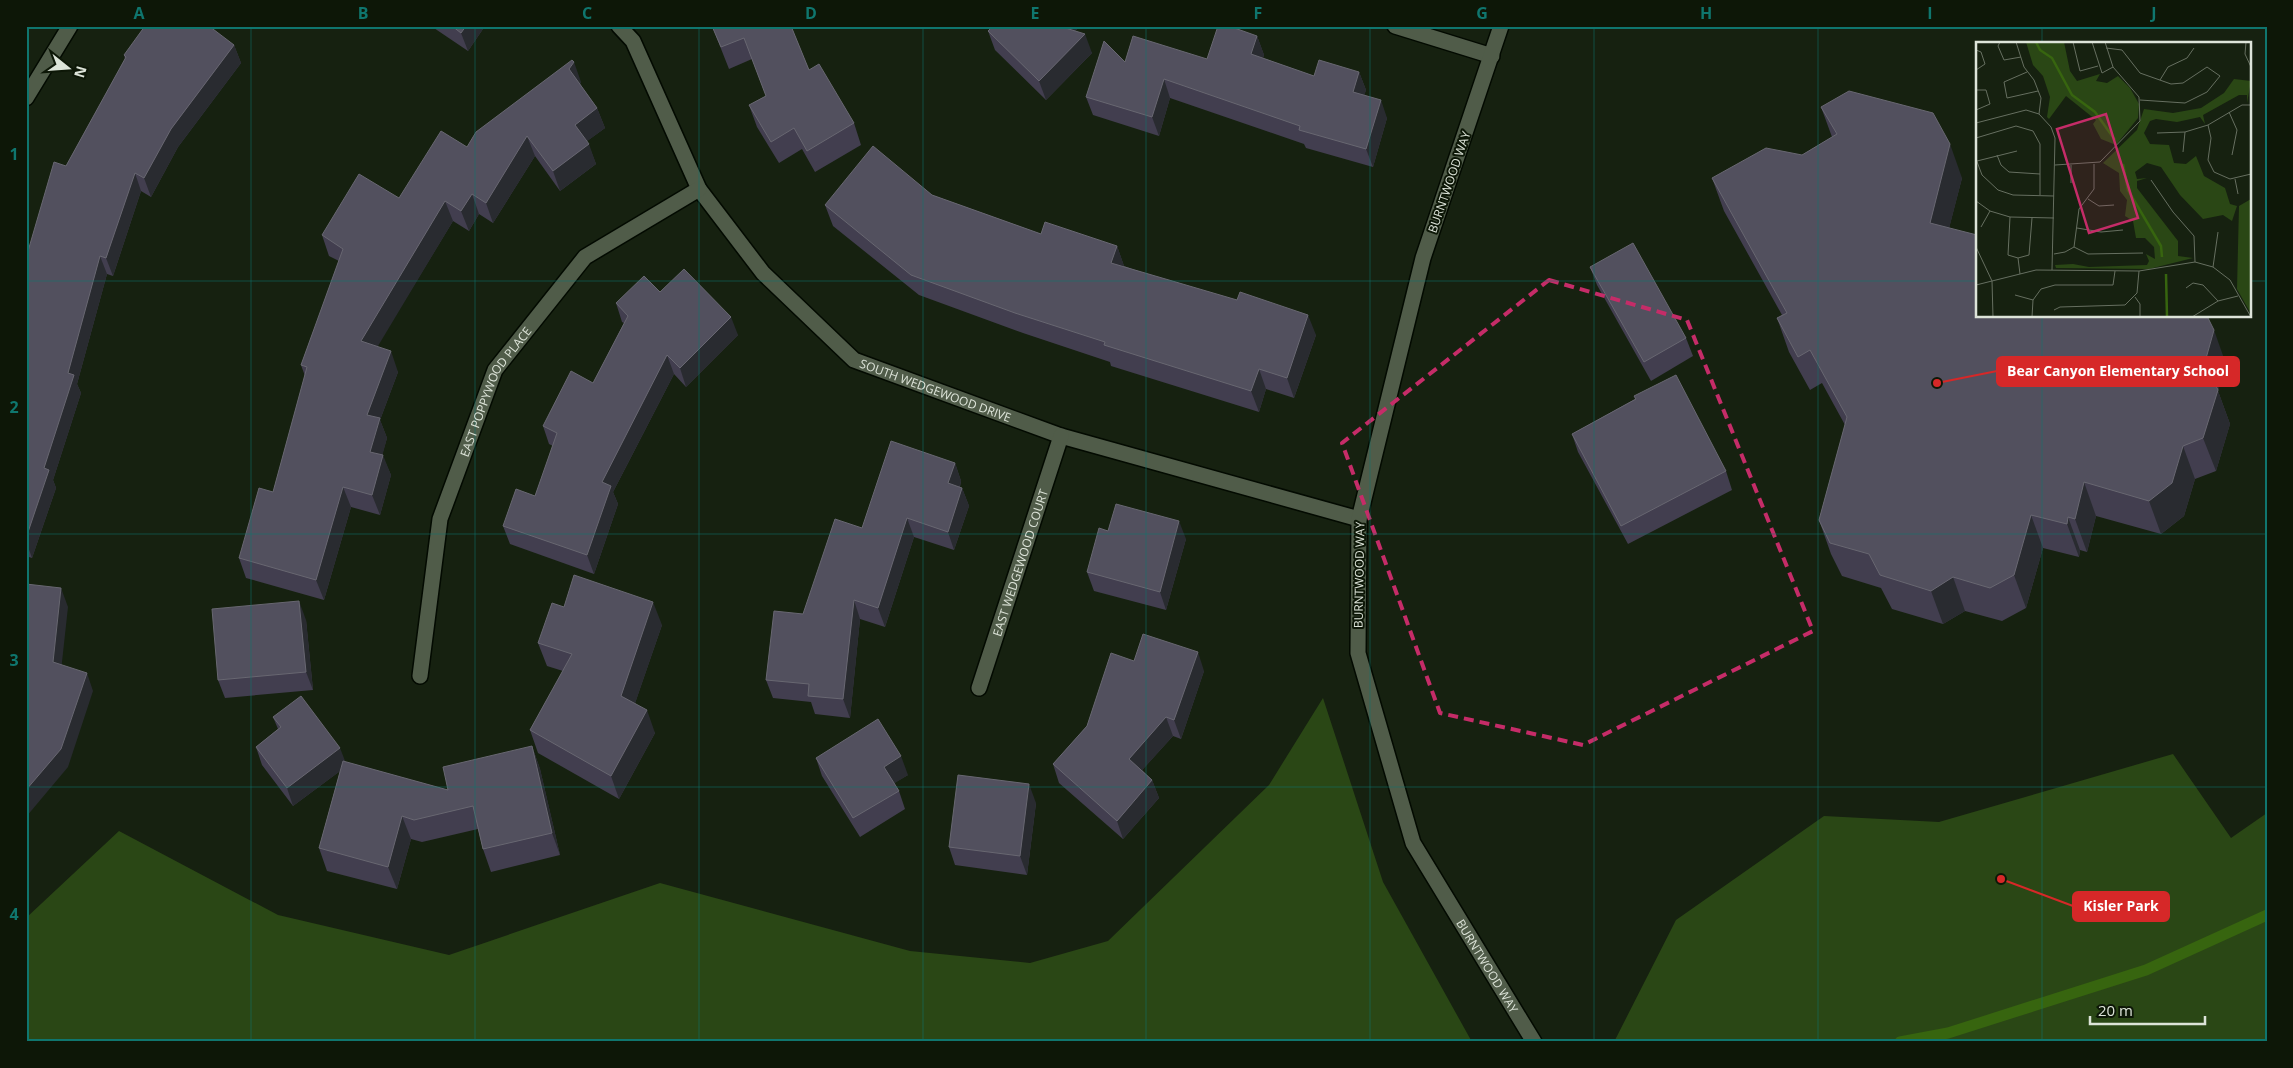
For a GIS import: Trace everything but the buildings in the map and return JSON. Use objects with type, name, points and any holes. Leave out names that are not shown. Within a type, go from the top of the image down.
[{"type":"street","points":[[26,98],[70,26]]},
{"type":"street","name":"SOUTH WEDGEWOOD DRIVE","points":[[620,26],[633,41],[699,189],[763,273],[854,360],[1061,436],[1359,519]]},
{"type":"street","points":[[1395,26],[1492,56]]},
{"type":"street","name":"BURNTWOOD WAY","points":[[1501,26],[1423,258],[1359,519],[1358,653],[1413,843],[1534,1042]]},
{"type":"street","name":"EAST POPPYWOOD PLACE","points":[[420,676],[440,519],[495,370],[585,256],[699,189]]},
{"type":"street","name":"EAST WEDGEWOOD COURT","points":[[979,688],[1061,436]]},
{"type":"highlighted area","points":[[1549,280],[1687,320],[1813,631],[1583,745],[1440,713],[1342,443]]},
{"type":"green space","points":[[1323,698],[1383,882],[1472,1042],[26,1042],[26,918],[119,831],[278,915],[449,955],[660,883],[910,951],[1030,963],[1108,941],[1269,785]]},
{"type":"green space","points":[[2173,754],[2231,838],[2267,813],[2267,1042],[1614,1042],[1676,920],[1824,816],[1939,822]]},
{"type":"waterway","points":[[1900,1042],[1948,1033],[2146,970],[2267,915]]},
{"type":"place","name":"Bear Canyon Elementary School","points":[[1937,383]]},
{"type":"place","name":"Kisler Park","points":[[2001,879]]}]
